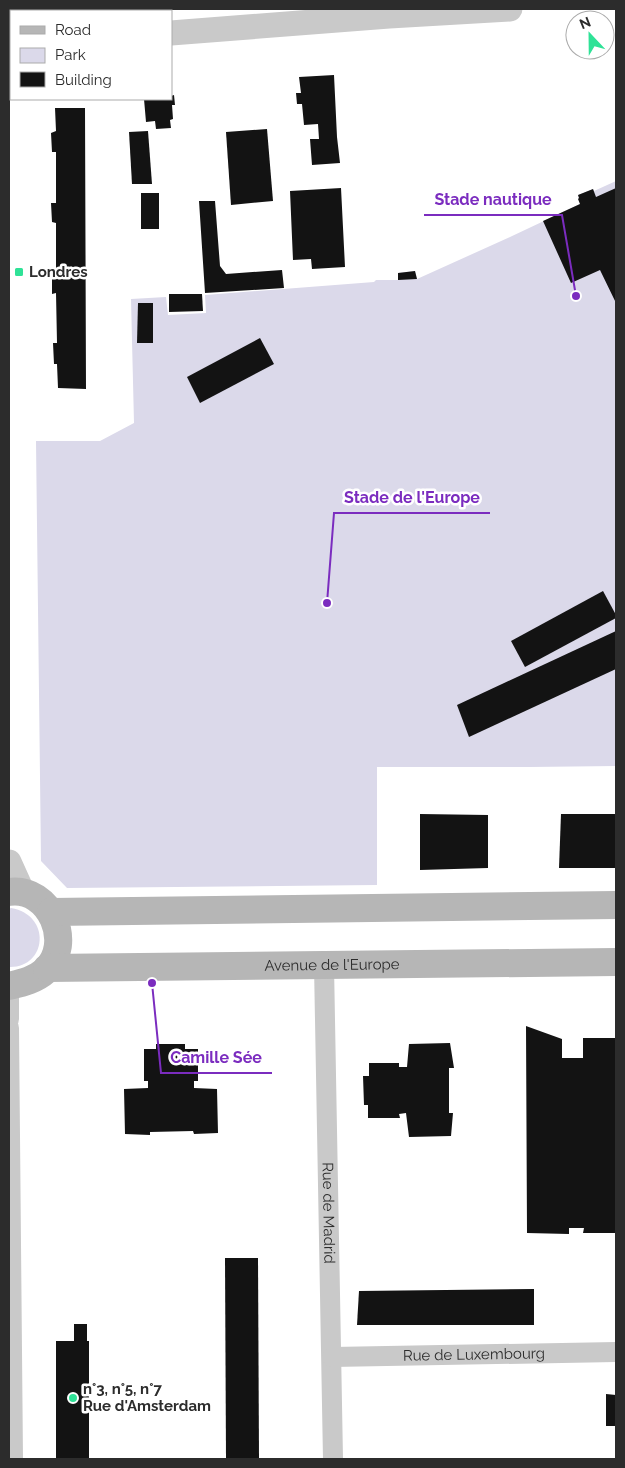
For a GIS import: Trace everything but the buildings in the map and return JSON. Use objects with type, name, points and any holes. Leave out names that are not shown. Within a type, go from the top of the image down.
[{"type":"main road","points":[[9,986],[26,982],[44,972],[54,958],[59,938],[56,922],[47,907],[32,896],[16,893]]},
{"type":"main road","points":[[51,912],[616,905]]},
{"type":"main road","name":"Avenue de l'Europe","points":[[47,968],[616,962]]},
{"type":"street","points":[[172,33],[388,12],[510,9]]},
{"type":"street","points":[[9,862],[16,893]]},
{"type":"street","name":"Rue de Madrid","points":[[324,965],[333,1459]]},
{"type":"street","points":[[9,986],[9,1019]]},
{"type":"street","points":[[9,1028],[13,1459]]},
{"type":"street","name":"Rue de Luxembourg","points":[[332,1357],[616,1352]]},
{"type":"green space","points":[[616,181],[616,766],[377,767],[377,885],[67,888],[41,861],[36,441],[100,441],[134,423],[131,299],[166,297],[168,315],[206,313],[205,295],[374,282],[376,280],[398,280],[398,273],[415,271],[417,279],[580,204],[578,195],[593,189],[594,191]]},
{"type":"green space","points":[[9,909],[24,913],[33,920],[38,930],[40,941],[37,951],[31,959],[22,965],[9,967]]},
{"type":"place","name":"Londres","points":[[19,272]]},
{"type":"place","name":"Stade nautique","points":[[576,296]]},
{"type":"place","name":"Stade de l'Europe","points":[[327,603]]},
{"type":"place","name":"Camille Sée","points":[[152,983]]},
{"type":"place","name":"n°3, n°5, n°7 Rue d'Amsterdam","points":[[73,1398]]}]
